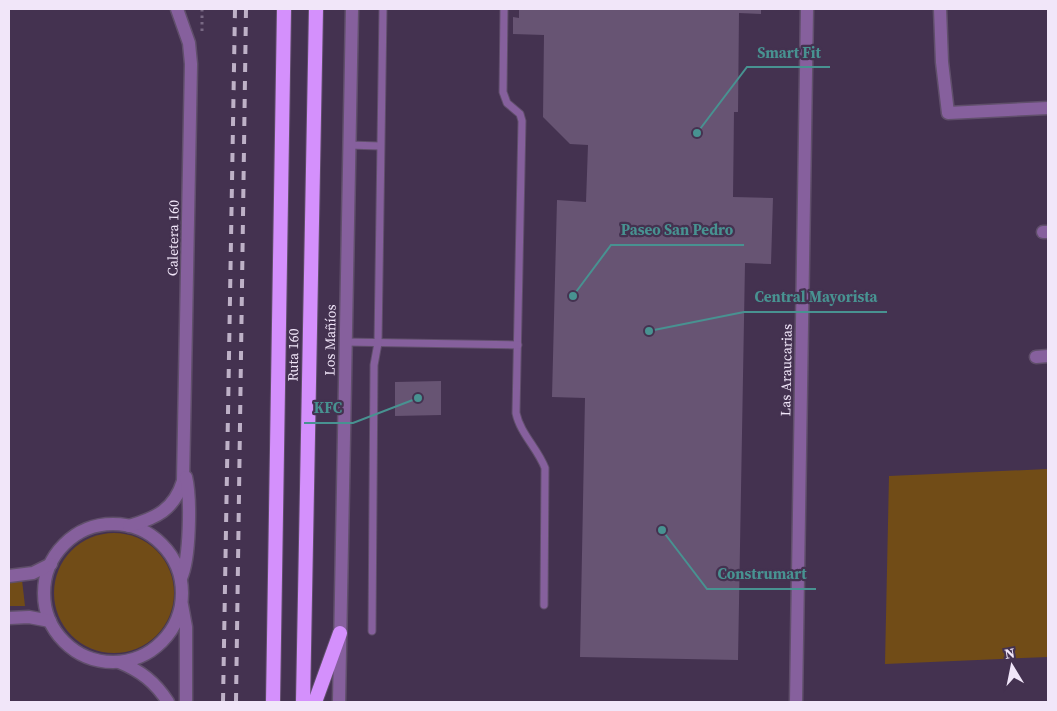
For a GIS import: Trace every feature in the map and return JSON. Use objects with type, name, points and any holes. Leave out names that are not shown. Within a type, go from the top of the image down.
[{"type":"highway","name":"Ruta 160","points":[[273,702],[284,9]]},
{"type":"highway","name":"Ruta 160","points":[[303,702],[316,9]]},
{"type":"highway","points":[[315,702],[340,633]]},
{"type":"street","name":"Caletera 160","points":[[128,526],[151,519],[168,507],[180,490],[184,470],[191,64],[189,43],[177,9]]},
{"type":"street","name":"Los Mañíos","points":[[338,702],[352,9]]},
{"type":"street","name":"Las Araucarias","points":[[796,702],[808,9]]},
{"type":"street","points":[[940,9],[942,62],[948,113],[1048,108]]},
{"type":"street","name":"Caletera 160","points":[[181,578],[188,555],[188,487],[184,470]]},
{"type":"street","points":[[182,603],[174,625],[161,644],[148,653],[134,659],[105,662],[78,652],[66,644],[50,621],[44,592],[51,564],[59,551],[70,540],[83,532],[98,526],[113,524],[128,526],[152,536],[162,544],[177,566],[181,578],[182,603],[186,627],[186,702]]},
{"type":"street","points":[[9,576],[33,573],[51,564]]},
{"type":"street","points":[[9,618],[30,617],[50,621]]},
{"type":"street","points":[[119,662],[144,674],[154,682],[168,702]]},
{"type":"lane","points":[[372,631],[374,365],[378,343],[383,9]]},
{"type":"lane","points":[[504,9],[503,92],[507,103],[520,114],[522,121],[516,413],[518,422],[542,459],[545,468],[544,605]]},
{"type":"lane","points":[[349,145],[380,146]]},
{"type":"lane","points":[[345,342],[518,345]]},
{"type":"shaded area","points":[[1048,469],[1048,657],[885,664],[889,476]]},
{"type":"shaded area","points":[[114,533],[137,538],[147,543],[156,551],[164,560],[169,570],[174,593],[169,616],[164,626],[156,635],[147,643],[137,648],[114,653],[91,648],[81,643],[72,635],[64,626],[59,616],[54,593],[59,570],[64,560],[72,551],[81,543],[91,538]]},
{"type":"shaded area","points":[[22,580],[25,606],[9,606],[9,581]]},
{"type":"building","points":[[519,9],[761,9],[761,14],[739,13],[738,112],[734,112],[733,197],[773,198],[771,264],[745,263],[738,660],[580,657],[585,398],[552,397],[557,200],[586,202],[588,145],[570,144],[543,117],[544,35],[513,34],[513,17],[519,18]]},
{"type":"building","points":[[441,381],[441,415],[395,416],[395,382]]},
{"type":"railway","points":[[223,702],[235,9]]},
{"type":"railway","points":[[236,702],[246,9]]},
{"type":"place","name":"Smart Fit","points":[[697,133]]},
{"type":"place","name":"Paseo San Pedro","points":[[573,296]]},
{"type":"place","name":"Central Mayorista","points":[[649,331]]},
{"type":"place","name":"KFC","points":[[418,398]]},
{"type":"place","name":"Construmart","points":[[662,530]]}]
